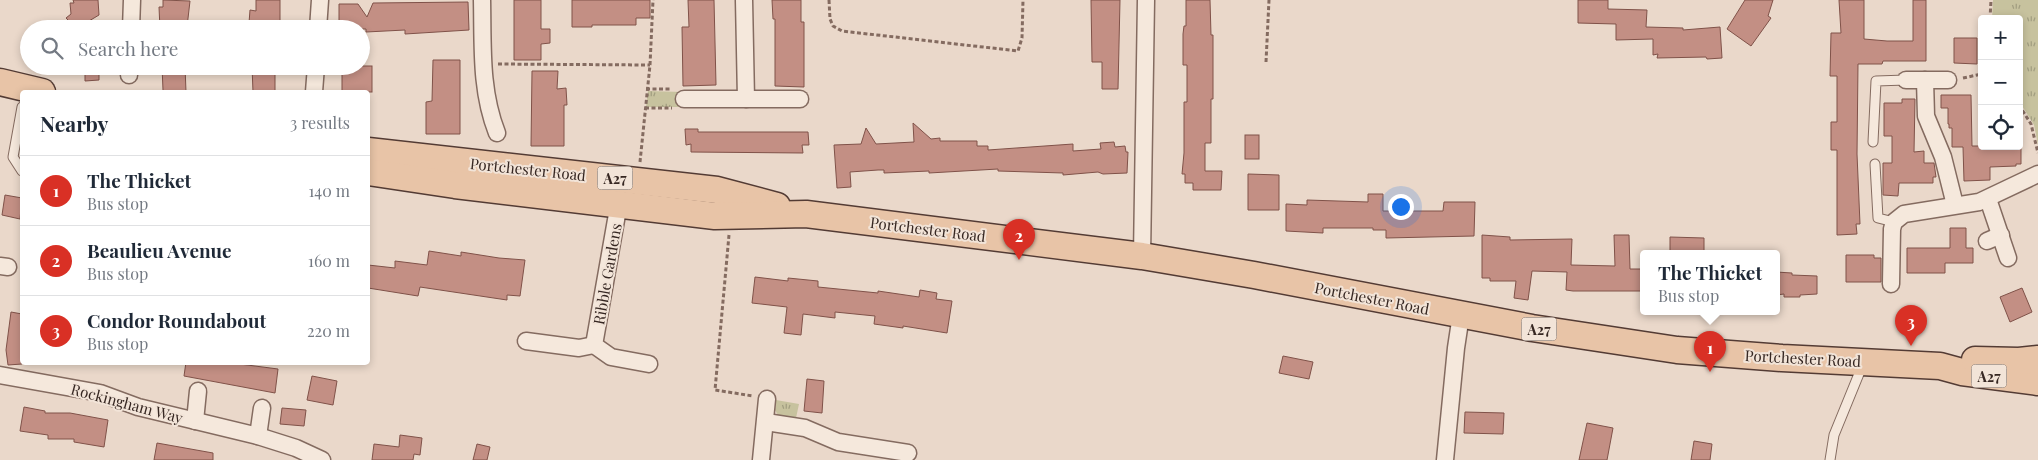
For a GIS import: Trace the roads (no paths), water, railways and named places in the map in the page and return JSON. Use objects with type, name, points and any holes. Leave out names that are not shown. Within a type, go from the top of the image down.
[{"type":"main road","points":[[0,82],[34,90]]},
{"type":"main road","points":[[0,102],[20,107]]},
{"type":"main road","name":"Portchester Road","points":[[370,151],[717,190],[806,214],[1142,256],[1579,336],[1677,350],[1782,358],[1940,366],[1962,372],[2038,382]]},
{"type":"main road","name":"Portchester Road","points":[[370,172],[455,185],[619,203],[715,216],[806,214]]},
{"type":"main road","name":"Portchester Road","points":[[1940,366],[1963,360],[2019,361],[2038,359]]},
{"type":"street","points":[[131,20],[132,0]]},
{"type":"street","points":[[319,20],[320,0]]},
{"type":"street","points":[[482,0],[483,64],[487,103],[497,133]]},
{"type":"street","points":[[744,0],[746,99]]},
{"type":"street","points":[[1142,256],[1146,0]]},
{"type":"street","points":[[314,90],[315,75]]},
{"type":"street","points":[[1906,80],[1948,80]]},
{"type":"street","points":[[1925,80],[1926,116],[1944,157],[1954,205]]},
{"type":"street","points":[[684,99],[800,99]]},
{"type":"street","points":[[1891,284],[1892,229],[1894,222],[1904,214],[1988,199],[2025,178],[2038,174]]},
{"type":"street","points":[[1988,199],[1994,238],[2008,258]]},
{"type":"street","name":"Ribble Gardens","points":[[594,344],[619,203]]},
{"type":"street","points":[[1444,460],[1456,348],[1462,315]]},
{"type":"street","name":"Ribble Gardens","points":[[526,341],[579,348],[594,344]]},
{"type":"street","name":"Ribble Gardens","points":[[594,344],[611,357],[649,364]]},
{"type":"street","name":"Rockingham Way","points":[[0,375],[100,393],[138,407],[258,436],[296,448],[322,460]]},
{"type":"street","name":"Rockingham Way","points":[[195,421],[198,391]]},
{"type":"street","points":[[761,460],[767,399]]},
{"type":"street","points":[[258,436],[262,408]]},
{"type":"street","points":[[766,422],[805,428],[838,442],[908,454]]},
{"type":"lane","points":[[1873,142],[1876,81],[1906,80]]},
{"type":"lane","points":[[20,118],[13,157],[20,168]]},
{"type":"lane","points":[[1874,164],[1878,218],[1894,222]]},
{"type":"lane","points":[[1830,460],[1834,435],[1864,361]]},
{"type":"place","name":"Beaulieu Avenue","points":[[1019,260]]},
{"type":"place","name":"Condor Roundabout","points":[[1911,346]]},
{"type":"place","name":"The Thicket","points":[[1710,372]]}]
